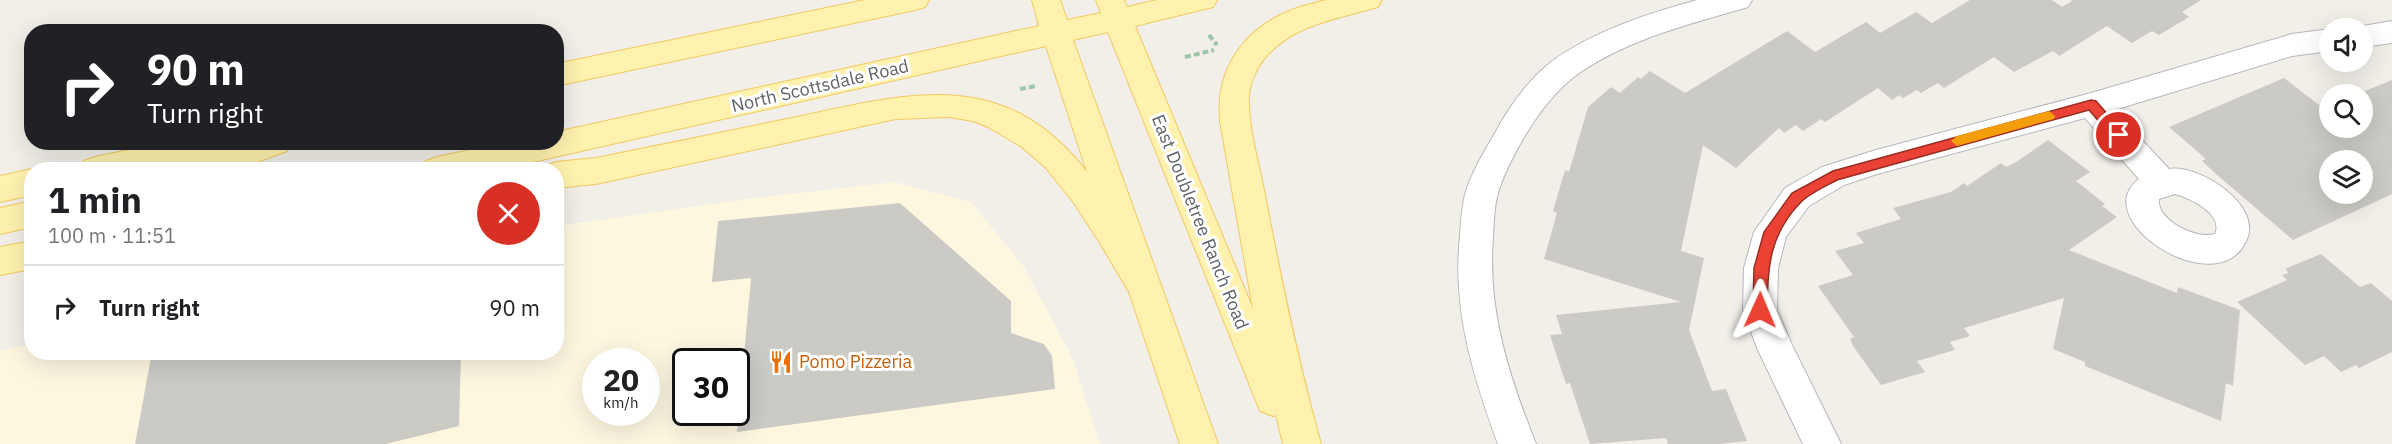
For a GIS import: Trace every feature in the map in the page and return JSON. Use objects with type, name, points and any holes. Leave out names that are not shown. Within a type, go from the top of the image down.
[{"type":"main road","points":[[564,73],[915,0]]},
{"type":"main road","points":[[1046,0],[1199,444]]},
{"type":"main road","name":"North Scottsdale Road","points":[[564,142],[1056,33],[1113,10],[1203,0]]},
{"type":"main road","points":[[1302,444],[1275,337],[1234,94],[1246,63],[1268,37],[1287,24],[1307,15],[1368,0]]},
{"type":"main road","name":"East Doubletree Ranch Road","points":[[1113,10],[1290,444]]},
{"type":"main road","points":[[564,174],[596,171],[896,108],[939,105],[965,108],[1020,129],[1057,159],[1104,223],[1145,290]]},
{"type":"main road","points":[[133,162],[191,150]]},
{"type":"main road","points":[[222,162],[255,150]]},
{"type":"main road","name":"North Scottsdale Road","points":[[473,162],[527,150]]},
{"type":"main road","points":[[0,189],[24,184]]},
{"type":"main road","points":[[0,221],[24,216]]},
{"type":"main road","points":[[0,261],[24,256]]},
{"type":"street","points":[[1517,444],[1491,378],[1477,318],[1472,262],[1481,195],[1499,154],[1525,108],[1568,66],[1635,30],[1695,10],[1738,0]]},
{"type":"street","points":[[2373,35],[2392,32]]},
{"type":"street","points":[[1822,444],[1775,348],[1760,310],[1761,268],[1771,232],[1797,197],[1833,176],[2091,105],[2292,45],[2319,41]]},
{"type":"street","points":[[2091,105],[2161,182]]},
{"type":"path","points":[[1185,57],[1220,49],[1209,35]]},
{"type":"path","points":[[1013,91],[1040,86]]},
{"type":"shaded area","points":[[895,182],[971,202],[1024,267],[1072,357],[1100,444],[0,444],[0,351],[24,346],[24,360],[564,360],[564,225],[747,199]]},
{"type":"building","points":[[1970,0],[2052,0],[2062,7],[2072,1],[2070,0],[2201,0],[2182,12],[2189,17],[2159,35],[2152,31],[2132,43],[2107,26],[2059,56],[2053,51],[2014,72],[1994,57],[1944,88],[1938,83],[1921,93],[1917,90],[1903,98],[1899,95],[1892,100],[1878,88],[1825,122],[1821,119],[1803,131],[1796,125],[1784,133],[1779,128],[1736,168],[1703,145],[1681,251],[1704,258],[1689,330],[1712,391],[1726,389],[1747,441],[1719,444],[1668,444],[1666,438],[1590,444],[1570,383],[1566,384],[1550,335],[1562,334],[1556,315],[1681,302],[1544,259],[1557,213],[1553,211],[1565,170],[1569,172],[1588,107],[1611,87],[1620,93],[1638,77],[1641,79],[1650,71],[1685,93],[1787,31],[1815,52],[1866,22],[1880,33],[1916,12],[1932,23]]},
{"type":"building","points":[[2284,78],[2319,105],[2319,138],[2373,138],[2373,88],[2392,80],[2392,194],[2373,203],[2373,150],[2319,150],[2319,204],[2370,204],[2293,240],[2202,161],[2206,159],[2169,127]]},
{"type":"building","points":[[2048,140],[2090,172],[2076,181],[2105,204],[2102,206],[2117,217],[2069,250],[2177,293],[2178,287],[2240,310],[2233,386],[2226,383],[2221,421],[2085,366],[2085,362],[2053,349],[2064,298],[1964,328],[1970,336],[1950,342],[1955,350],[1917,361],[1925,372],[1881,385],[1853,346],[1850,339],[1854,337],[1818,286],[1853,275],[1835,251],[1864,243],[1856,233],[1901,219],[1893,208],[1951,192],[1964,183],[1967,186],[2001,163],[2006,167],[2016,162]]},
{"type":"building","points":[[900,203],[1011,301],[1011,333],[1044,344],[1052,356],[1055,389],[737,432],[738,426],[750,426],[750,348],[745,348],[751,278],[712,282],[718,221]]},
{"type":"building","points":[[2321,254],[2360,287],[2371,283],[2392,301],[2392,352],[2359,368],[2356,365],[2341,372],[2324,356],[2305,365],[2237,302],[2287,280],[2282,275],[2289,273],[2285,269]]},
{"type":"building","points":[[151,360],[461,360],[459,426],[386,444],[135,444]]},
{"type":"slow traffic","points":[[1957,141],[2049,116]]},
{"type":"place","name":"Pomo Pizzeria","points":[[781,362]]},
{"type":"route","points":[[1760,310],[1761,268],[1771,232],[1797,197],[1833,176],[1876,162],[2091,105],[2119,135]]}]
